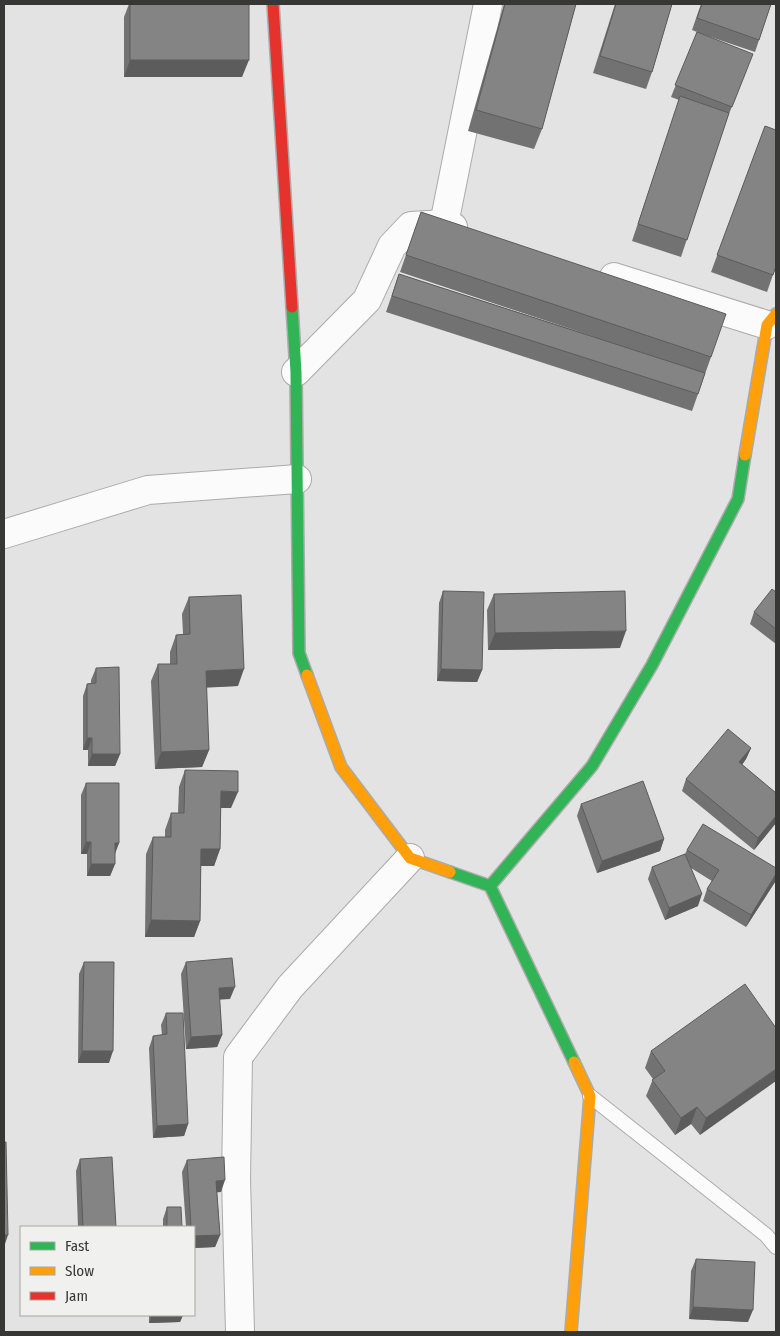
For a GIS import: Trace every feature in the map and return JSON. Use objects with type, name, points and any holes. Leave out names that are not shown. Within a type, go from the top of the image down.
[{"type":"street","points":[[273,4],[296,372],[299,653],[341,767],[410,858],[490,886],[590,1096],[571,1332]]},
{"type":"street","points":[[444,224],[488,4]]},
{"type":"street","points":[[296,372],[367,300],[392,246],[411,226],[444,224],[472,233]]},
{"type":"street","points":[[490,886],[592,766],[652,665],[738,499],[772,320],[586,269]]},
{"type":"street","points":[[4,534],[148,490],[298,479]]},
{"type":"street","points":[[240,1332],[236,1179],[238,1057],[290,988],[410,858]]},
{"type":"lane","points":[[590,1096],[766,1235],[776,1247]]},
{"type":"building","points":[[130,4],[249,4],[249,60],[130,60]]},
{"type":"building","points":[[505,4],[576,4],[542,129],[476,110]]},
{"type":"building","points":[[616,4],[672,4],[652,72],[600,56]]},
{"type":"building","points":[[702,4],[771,4],[759,40],[697,18]]},
{"type":"building","points":[[697,32],[753,54],[732,107],[675,85]]},
{"type":"building","points":[[680,96],[729,113],[687,240],[638,224]]},
{"type":"building","points":[[765,126],[776,130],[776,266],[773,275],[717,255]]},
{"type":"building","points":[[421,212],[726,314],[711,357],[406,255]]},
{"type":"building","points":[[399,274],[705,373],[698,394],[392,296]]},
{"type":"building","points":[[772,589],[776,592],[776,629],[754,612]]},
{"type":"building","points":[[443,591],[484,592],[482,670],[441,669]]},
{"type":"building","points":[[625,591],[626,631],[495,633],[494,594]]},
{"type":"building","points":[[241,595],[244,669],[206,671],[209,750],[161,752],[158,664],[177,664],[176,635],[190,634],[189,597]]},
{"type":"building","points":[[119,667],[120,754],[92,754],[92,738],[87,738],[87,684],[96,683],[96,668]]},
{"type":"building","points":[[728,729],[751,748],[739,762],[776,793],[776,816],[758,838],[686,779]]},
{"type":"building","points":[[185,770],[238,771],[238,792],[221,791],[220,849],[201,849],[200,921],[151,920],[153,837],[171,837],[171,813],[184,813]]},
{"type":"building","points":[[643,781],[664,839],[602,861],[581,804]]},
{"type":"building","points":[[86,783],[119,783],[119,843],[115,843],[115,864],[91,864],[91,842],[86,842]]},
{"type":"building","points":[[703,824],[776,868],[776,874],[751,915],[707,889],[719,870],[687,850]]},
{"type":"building","points":[[685,854],[702,894],[669,908],[652,867]]},
{"type":"building","points":[[232,958],[235,987],[219,988],[222,1035],[191,1037],[186,962]]},
{"type":"building","points":[[84,962],[114,962],[113,1051],[82,1051]]},
{"type":"building","points":[[745,984],[776,1028],[776,1069],[706,1118],[697,1107],[681,1118],[652,1080],[665,1071],[651,1051]]},
{"type":"building","points":[[166,1013],[183,1013],[188,1124],[157,1126],[153,1036],[167,1034]]},
{"type":"building","points":[[4,1142],[6,1142],[8,1235],[4,1235]]},
{"type":"building","points":[[112,1157],[116,1226],[83,1226],[80,1159]]},
{"type":"building","points":[[224,1157],[225,1180],[216,1181],[220,1235],[195,1236],[195,1226],[191,1226],[187,1160]]},
{"type":"building","points":[[167,1207],[181,1207],[182,1226],[167,1226]]},
{"type":"building","points":[[696,1259],[755,1262],[753,1310],[693,1307]]},
{"type":"traffic: fast","points":[[292,307],[296,372],[299,653],[307,675]]},
{"type":"traffic: fast","points":[[490,886],[592,766],[652,665],[738,499],[745,455]]},
{"type":"traffic: fast","points":[[450,872],[490,886],[574,1062]]},
{"type":"traffic: slow","points":[[745,455],[767,325],[776,314]]},
{"type":"traffic: slow","points":[[307,675],[341,767],[410,858],[450,872]]},
{"type":"traffic: slow","points":[[571,1332],[590,1096],[574,1062]]},
{"type":"traffic: jam","points":[[273,4],[292,307]]}]
